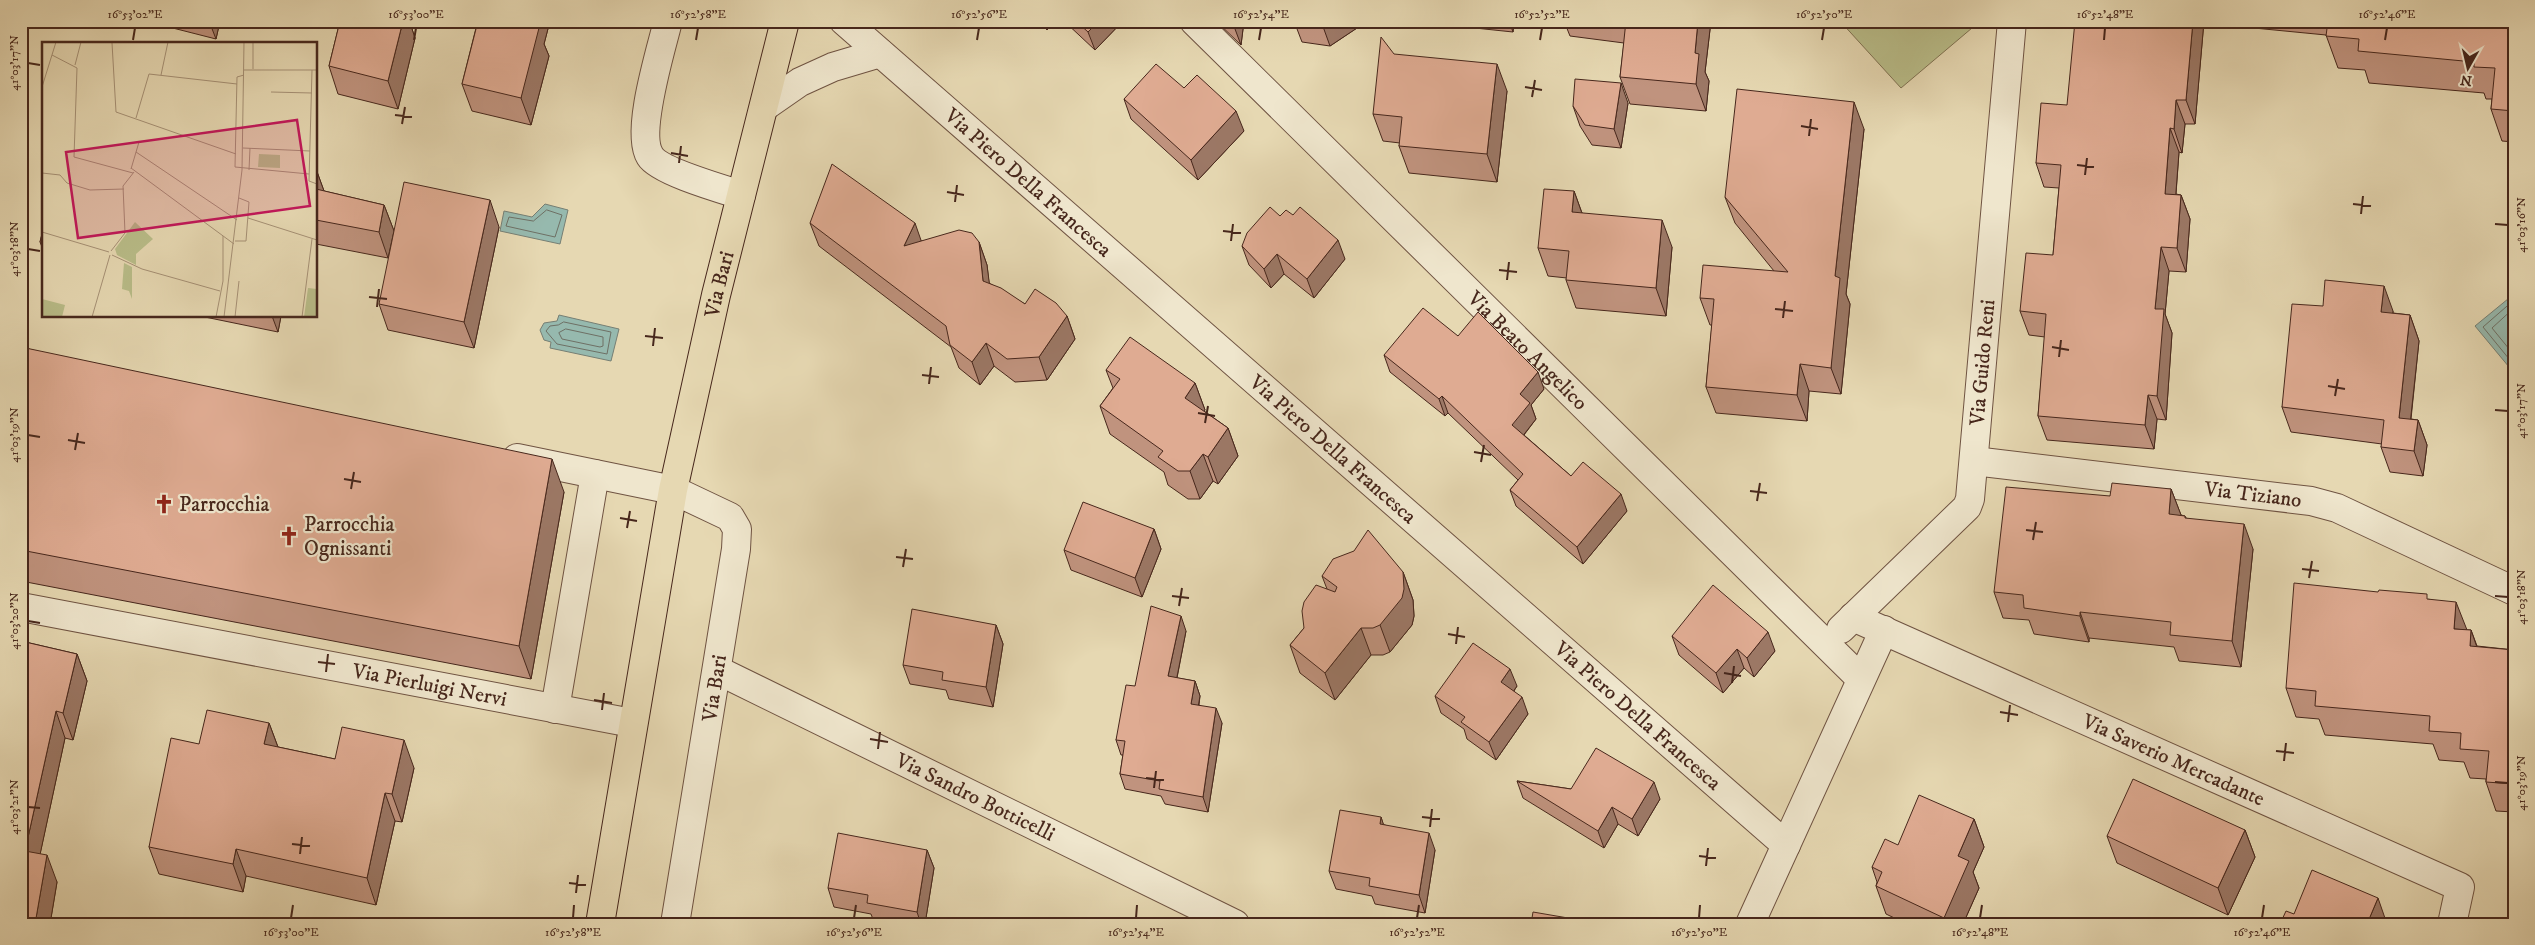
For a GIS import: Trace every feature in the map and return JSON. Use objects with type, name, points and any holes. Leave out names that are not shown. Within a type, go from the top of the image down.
[{"type":"main road","name":"Via Bari","points":[[600,924],[632,724],[673,490],[716,295],[785,21]]},
{"type":"street","points":[[668,21],[646,118],[644,136],[650,157],[668,170],[741,195]]},
{"type":"street","name":"Via Piero Della Francesca","points":[[844,21],[1786,845]]},
{"type":"street","name":"Via Beato Angelico","points":[[1194,21],[1861,679]]},
{"type":"street","name":"Via Guido Reni","points":[[1825,643],[1967,507],[1970,499],[2012,21]]},
{"type":"street","points":[[764,107],[800,82],[833,68],[880,53]]},
{"type":"street","points":[[488,452],[673,490]]},
{"type":"street","name":"Via Tiziano","points":[[1974,462],[2311,501],[2337,508],[2514,591]]},
{"type":"street","points":[[555,708],[595,474]]},
{"type":"street","name":"Via Bari","points":[[673,490],[730,517],[737,529],[717,670],[674,924]]},
{"type":"street","name":"Via Pierluigi Nervi","points":[[21,607],[632,724]]},
{"type":"street","name":"Via Saverio Mercadante","points":[[1853,617],[2460,887],[2452,924]]},
{"type":"street","points":[[1750,924],[1884,630]]},
{"type":"street","name":"Via Sandro Botticelli","points":[[717,670],[1235,924]]},
{"type":"green space","points":[[1840,21],[1989,21],[1989,28],[1972,28],[1901,88]]},
{"type":"water","points":[[545,204],[568,210],[560,244],[500,231],[504,211],[532,217]]},
{"type":"water","points":[[2514,294],[2514,373],[2475,326]]},
{"type":"water","points":[[559,315],[619,329],[611,361],[550,348],[551,342],[544,340],[540,330],[544,323],[557,321]]},
{"type":"building","points":[[340,21],[403,21],[388,81],[329,66]]},
{"type":"building","points":[[478,21],[533,21],[532,27],[539,28],[521,98],[462,84]]},
{"type":"building","points":[[1076,21],[1099,21],[1088,32]]},
{"type":"building","points":[[1626,21],[1698,21],[1695,53],[1699,54],[1696,84],[1620,77]]},
{"type":"building","points":[[2075,21],[2193,21],[2186,100],[2176,100],[2174,129],[2170,128],[2165,194],[2181,195],[2177,248],[2161,247],[2155,309],[2164,309],[2157,396],[2148,395],[2145,425],[2038,416],[2046,314],[2020,311],[2026,253],[2053,255],[2061,165],[2036,163],[2041,103],[2067,105]]},
{"type":"building","points":[[2328,21],[2514,21],[2514,111],[2491,109],[2495,68],[2474,67],[2474,62],[2358,51],[2359,39],[2326,36]]},
{"type":"building","points":[[1381,37],[1394,54],[1497,64],[1487,154],[1399,146],[1402,117],[1373,114]]},
{"type":"building","points":[[1156,64],[1184,88],[1197,75],[1236,111],[1191,160],[1124,99]]},
{"type":"building","points":[[1575,79],[1621,83],[1614,129],[1585,125],[1573,106]]},
{"type":"building","points":[[1737,89],[1854,102],[1835,276],[1840,278],[1831,368],[1800,364],[1797,395],[1706,387],[1714,299],[1700,298],[1703,265],[1788,272],[1725,197]]},
{"type":"building","points":[[832,164],[915,223],[904,246],[959,230],[972,233],[979,242],[983,281],[1001,288],[1025,304],[1035,289],[1056,303],[1067,316],[1039,357],[1007,359],[986,343],[972,362],[950,345],[946,326],[810,223]]},
{"type":"building","points":[[404,182],[490,200],[464,322],[379,304]]},
{"type":"building","points":[[318,189],[384,205],[379,232],[318,220]]},
{"type":"building","points":[[1544,189],[1574,191],[1572,212],[1662,220],[1656,288],[1566,280],[1569,251],[1538,248]]},
{"type":"building","points":[[1270,207],[1280,216],[1286,210],[1293,215],[1300,207],[1338,240],[1307,279],[1277,254],[1264,269],[1242,246],[1247,233]]},
{"type":"building","points":[[2325,280],[2384,286],[2381,312],[2410,315],[2399,418],[2418,420],[2414,451],[2381,447],[2384,420],[2282,407],[2292,304],[2323,306]]},
{"type":"building","points":[[1423,308],[1458,336],[1478,312],[1538,372],[1520,394],[1530,403],[1512,425],[1571,476],[1583,462],[1621,494],[1577,547],[1510,490],[1523,474],[1442,396],[1439,399],[1384,355]]},
{"type":"building","points":[[1130,337],[1195,383],[1185,398],[1228,428],[1208,457],[1203,454],[1190,471],[1178,471],[1158,457],[1163,451],[1100,406],[1120,379],[1106,370]]},
{"type":"building","name":"Parrocchia Ognissanti","points":[[21,347],[552,459],[519,646],[21,550]]},
{"type":"building","points":[[2112,483],[2171,489],[2169,514],[2185,516],[2185,518],[2244,524],[2232,641],[2170,635],[2171,622],[2080,612],[2080,616],[2024,608],[2023,595],[1994,592],[2006,487],[2110,496]]},
{"type":"building","points":[[1083,502],[1154,529],[1135,578],[1064,550]]},
{"type":"building","points":[[1368,530],[1403,572],[1404,589],[1402,598],[1380,625],[1373,628],[1361,628],[1325,673],[1290,645],[1304,628],[1302,611],[1304,602],[1316,585],[1335,592],[1337,587],[1322,576],[1333,559],[1354,551]]},
{"type":"building","points":[[2294,583],[2378,592],[2379,590],[2427,594],[2427,599],[2456,602],[2454,629],[2471,630],[2470,646],[2514,650],[2514,784],[2486,782],[2489,751],[2460,749],[2461,733],[2429,731],[2430,716],[2315,706],[2316,691],[2286,688]]},
{"type":"building","points":[[1713,585],[1768,632],[1747,658],[1737,649],[1716,673],[1672,636]]},
{"type":"building","points":[[1151,606],[1181,616],[1168,676],[1195,681],[1191,704],[1216,708],[1203,797],[1159,789],[1160,781],[1120,774],[1125,741],[1116,740],[1126,685],[1135,686]]},
{"type":"building","points":[[912,609],[996,625],[986,687],[942,680],[943,672],[903,665]]},
{"type":"building","points":[[21,641],[77,654],[63,713],[56,711],[25,851],[47,855],[35,924],[21,924]]},
{"type":"building","points":[[1473,643],[1510,669],[1501,682],[1522,697],[1489,742],[1461,722],[1465,717],[1435,696]]},
{"type":"building","points":[[207,710],[269,723],[264,744],[335,759],[342,727],[404,740],[392,794],[385,793],[367,878],[236,849],[233,864],[149,847],[171,738],[199,744]]},
{"type":"building","points":[[1596,748],[1654,782],[1632,819],[1612,807],[1598,831],[1517,781],[1571,789]]},
{"type":"building","points":[[2133,779],[2245,830],[2218,888],[2107,836]]},
{"type":"building","points":[[1919,795],[1974,819],[1958,856],[1969,861],[1944,918],[1876,886],[1882,872],[1872,867],[1885,839],[1898,845]]},
{"type":"building","points":[[1340,810],[1381,817],[1380,824],[1429,833],[1419,895],[1369,886],[1370,878],[1329,871]]},
{"type":"building","points":[[838,833],[927,850],[917,912],[867,903],[868,895],[828,888]]},
{"type":"building","points":[[2312,870],[2378,898],[2367,924],[2280,924],[2286,911],[2294,914]]},
{"type":"building","points":[[1533,912],[1568,918],[1567,924],[1531,924]]},
{"type":"building","points":[[2052,919],[2063,924],[2050,924]]},
{"type":"building","points":[[1004,921],[1019,924],[1004,924]]},
{"type":"place","name":"Parrocchia","points":[[164,504]]},
{"type":"place","name":"Parrocchia Ognissanti","points":[[289,536]]}]
